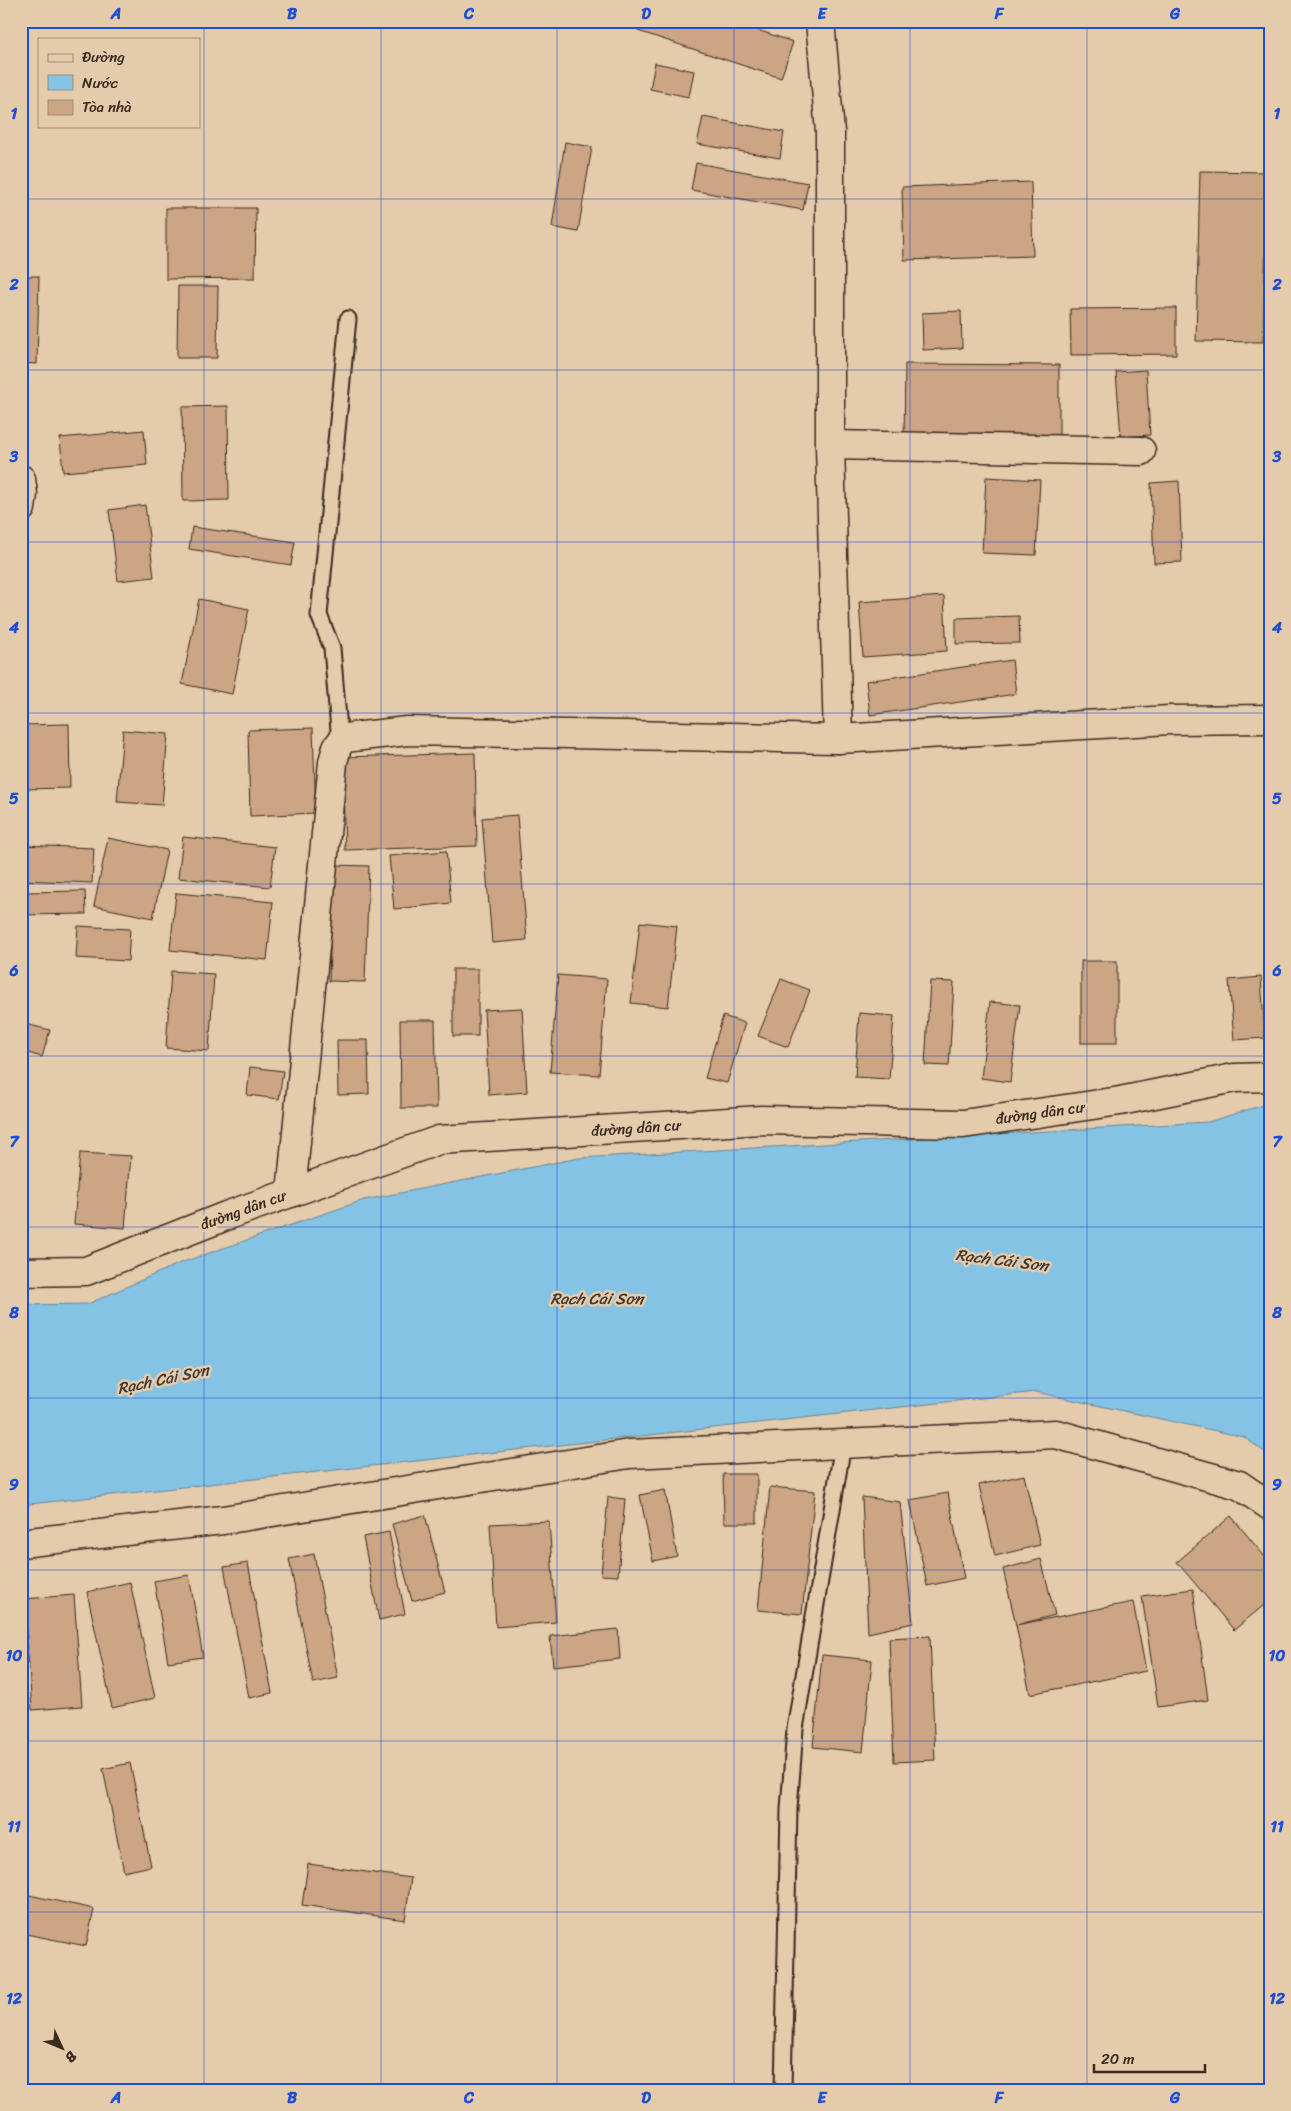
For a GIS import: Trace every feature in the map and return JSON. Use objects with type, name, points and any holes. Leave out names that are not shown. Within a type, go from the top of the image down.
[{"type":"street","points":[[820,21],[830,132],[830,445],[838,739]]},
{"type":"street","points":[[830,445],[1141,451]]},
{"type":"street","points":[[21,479],[23,494],[21,508]]},
{"type":"street","points":[[291,1193],[333,762],[340,742],[344,738],[407,731],[838,739],[1170,720],[1270,719]]},
{"type":"street","name":"đường dân cư","points":[[21,1272],[86,1271],[291,1193],[439,1140],[761,1120],[963,1124],[1120,1102],[1234,1078],[1270,1077]]},
{"type":"street","points":[[21,1543],[223,1520],[629,1454],[1056,1434],[1239,1485],[1270,1506]]},
{"type":"lane","points":[[340,742],[332,648],[319,615],[348,319]]},
{"type":"lane","points":[[782,2090],[789,1809],[794,1729],[843,1444]]},
{"type":"water","name":"Rạch Cái Sơn","points":[[1270,1103],[1270,1456],[1244,1437],[1036,1392],[21,1505],[21,1305],[88,1304],[180,1263],[364,1200],[579,1158],[1208,1122]]},
{"type":"building","points":[[641,21],[731,21],[793,42],[781,78],[638,31]]},
{"type":"building","points":[[655,63],[694,71],[689,97],[650,89]]},
{"type":"building","points":[[703,117],[784,132],[780,158],[697,144]]},
{"type":"building","points":[[565,142],[592,147],[578,232],[552,227]]},
{"type":"building","points":[[696,163],[808,183],[803,210],[691,190]]},
{"type":"building","points":[[1200,171],[1268,172],[1263,342],[1196,341]]},
{"type":"building","points":[[1031,182],[1033,256],[904,260],[902,187]]},
{"type":"building","points":[[166,208],[256,208],[255,278],[166,279]]},
{"type":"building","points":[[21,276],[39,276],[37,364],[21,363]]},
{"type":"building","points":[[178,286],[218,286],[217,358],[177,358]]},
{"type":"building","points":[[1176,308],[1176,354],[1071,355],[1070,309]]},
{"type":"building","points":[[961,311],[962,348],[923,350],[922,313]]},
{"type":"building","points":[[905,364],[1059,365],[1059,442],[904,442]]},
{"type":"building","points":[[1146,370],[1150,435],[1121,437],[1116,372]]},
{"type":"building","points":[[228,406],[229,500],[183,501],[182,407]]},
{"type":"building","points":[[144,430],[147,465],[63,472],[60,438]]},
{"type":"building","points":[[986,477],[1040,480],[1036,555],[982,553]]},
{"type":"building","points":[[1179,481],[1182,562],[1154,563],[1151,483]]},
{"type":"building","points":[[145,505],[154,577],[118,581],[109,510]]},
{"type":"building","points":[[192,527],[295,542],[291,565],[189,549]]},
{"type":"building","points":[[944,596],[947,651],[863,657],[859,602]]},
{"type":"building","points":[[199,599],[249,609],[232,694],[182,684]]},
{"type":"building","points":[[1019,616],[1020,643],[956,644],[956,618]]},
{"type":"building","points":[[1012,660],[1016,694],[870,715],[866,681]]},
{"type":"building","points":[[69,724],[70,788],[21,789],[21,725]]},
{"type":"building","points":[[313,728],[316,813],[250,816],[248,730]]},
{"type":"building","points":[[123,730],[168,734],[162,805],[117,802]]},
{"type":"building","points":[[475,753],[477,846],[345,850],[342,757]]},
{"type":"building","points":[[517,815],[527,940],[492,943],[482,818]]},
{"type":"building","points":[[183,837],[275,847],[270,887],[178,878]]},
{"type":"building","points":[[108,838],[167,850],[153,918],[94,906]]},
{"type":"building","points":[[21,845],[94,848],[92,883],[21,880]]},
{"type":"building","points":[[446,851],[451,903],[394,909],[389,856]]},
{"type":"building","points":[[333,865],[369,866],[365,982],[329,981]]},
{"type":"building","points":[[85,891],[86,914],[21,915],[21,892]]},
{"type":"building","points":[[176,893],[273,902],[267,960],[170,950]]},
{"type":"building","points":[[640,922],[677,926],[668,1007],[631,1003]]},
{"type":"building","points":[[78,926],[130,929],[128,961],[76,958]]},
{"type":"building","points":[[1081,961],[1117,961],[1117,1043],[1081,1043]]},
{"type":"building","points":[[453,969],[478,969],[478,1036],[453,1036]]},
{"type":"building","points":[[171,971],[214,974],[209,1051],[166,1048]]},
{"type":"building","points":[[558,975],[607,979],[599,1075],[550,1072]]},
{"type":"building","points":[[1261,977],[1265,1038],[1234,1040],[1229,980]]},
{"type":"building","points":[[781,979],[810,990],[788,1047],[758,1036]]},
{"type":"building","points":[[930,981],[954,982],[949,1066],[925,1065]]},
{"type":"building","points":[[990,1002],[1020,1005],[1010,1082],[981,1078]]},
{"type":"building","points":[[522,1008],[527,1092],[489,1095],[484,1010]]},
{"type":"building","points":[[859,1013],[894,1016],[889,1079],[855,1077]]},
{"type":"building","points":[[723,1016],[745,1023],[727,1083],[705,1078]]},
{"type":"building","points":[[400,1020],[435,1020],[437,1108],[401,1108]]},
{"type":"building","points":[[21,1023],[50,1030],[42,1057],[21,1051]]},
{"type":"building","points":[[337,1040],[368,1040],[369,1094],[338,1095]]},
{"type":"building","points":[[250,1067],[283,1071],[279,1099],[247,1095]]},
{"type":"building","points":[[21,1094],[26,1095],[21,1110]]},
{"type":"building","points":[[80,1153],[131,1156],[125,1228],[74,1224]]},
{"type":"building","points":[[723,1474],[757,1474],[757,1523],[724,1523]]},
{"type":"building","points":[[1024,1475],[1040,1545],[995,1556],[979,1485]]},
{"type":"building","points":[[770,1487],[815,1491],[802,1614],[758,1610]]},
{"type":"building","points":[[665,1490],[677,1556],[653,1561],[640,1495]]},
{"type":"building","points":[[948,1493],[964,1578],[927,1586],[910,1500]]},
{"type":"building","points":[[608,1497],[625,1499],[618,1576],[601,1575]]},
{"type":"building","points":[[862,1497],[900,1502],[913,1623],[868,1633]]},
{"type":"building","points":[[425,1515],[445,1592],[412,1601],[392,1524]]},
{"type":"building","points":[[1231,1516],[1270,1563],[1270,1600],[1234,1630],[1177,1562]]},
{"type":"building","points":[[549,1521],[556,1622],[496,1627],[490,1524]]},
{"type":"building","points":[[389,1532],[405,1614],[379,1620],[363,1537]]},
{"type":"building","points":[[314,1554],[338,1678],[313,1683],[289,1559]]},
{"type":"building","points":[[1041,1559],[1055,1615],[1016,1625],[1003,1569]]},
{"type":"building","points":[[248,1563],[272,1693],[249,1698],[224,1567]]},
{"type":"building","points":[[189,1575],[203,1657],[168,1662],[154,1581]]},
{"type":"building","points":[[130,1582],[155,1698],[112,1708],[87,1592]]},
{"type":"building","points":[[1193,1589],[1208,1700],[1158,1707],[1142,1596]]},
{"type":"building","points":[[74,1595],[82,1706],[32,1710],[24,1599]]},
{"type":"building","points":[[1133,1602],[1146,1671],[1030,1694],[1016,1625]]},
{"type":"building","points":[[618,1629],[620,1659],[553,1666],[550,1636]]},
{"type":"building","points":[[930,1636],[935,1760],[894,1762],[889,1638]]},
{"type":"building","points":[[822,1655],[872,1660],[863,1752],[813,1747]]},
{"type":"building","points":[[130,1763],[151,1866],[124,1872],[103,1769]]},
{"type":"building","points":[[308,1864],[411,1878],[405,1920],[302,1905]]},
{"type":"building","points":[[24,1894],[94,1909],[86,1946],[21,1933],[21,1906]]}]
